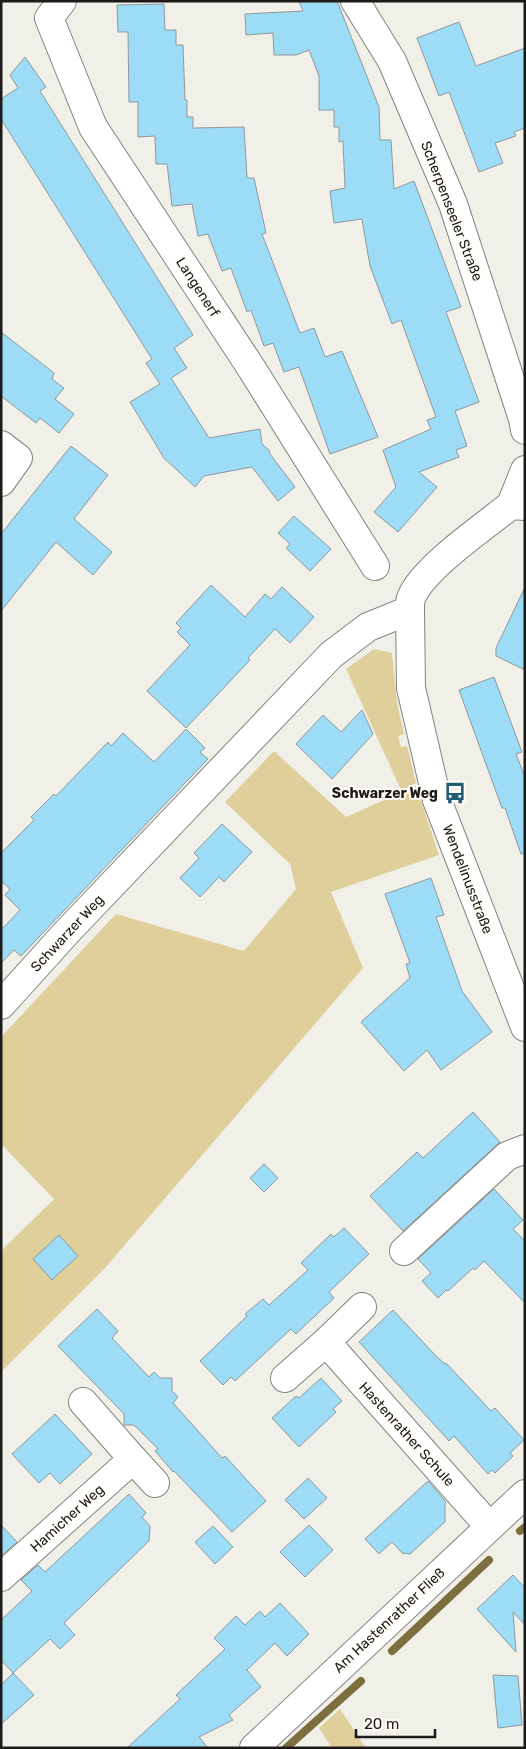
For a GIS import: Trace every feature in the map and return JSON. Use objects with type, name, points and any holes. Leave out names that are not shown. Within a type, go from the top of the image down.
[{"type":"street","name":"Langenerf","points":[[62,1],[49,18],[93,127],[250,366],[375,566]]},
{"type":"street","name":"Scherpenseeler Straße","points":[[355,1],[392,61],[453,204],[525,430]]},
{"type":"street","points":[[1,445],[18,458],[1,482]]},
{"type":"street","points":[[410,610],[411,598],[426,576],[442,560],[518,506],[525,470]]},
{"type":"street","name":"Schwarzer Weg","points":[[1,1005],[66,933],[331,655],[368,627],[410,610]]},
{"type":"street","name":"Wendelinusstraße","points":[[410,610],[411,688],[437,800],[525,1027]]},
{"type":"street","points":[[404,1251],[507,1156],[525,1148]]},
{"type":"street","points":[[285,1378],[362,1307]]},
{"type":"street","name":"Hastenrather Schule","points":[[326,1342],[489,1526]]},
{"type":"street","points":[[83,1402],[156,1483]]},
{"type":"street","name":"Hamicher Weg","points":[[1,1577],[133,1459]]},
{"type":"street","name":"Am Hastenrather Fließ","points":[[254,1748],[525,1494]]},
{"type":"shaded area","points":[[374,649],[392,653],[397,703],[404,734],[398,736],[401,747],[407,746],[416,783],[401,790],[346,669]]},
{"type":"shaded area","points":[[274,751],[346,817],[416,786],[439,855],[331,892],[363,968],[105,1268],[1,1372],[1,1251],[54,1199],[1,1144],[1,1037],[116,914],[244,951],[296,889],[290,864],[225,802]]},
{"type":"shaded area","points":[[340,1709],[366,1748],[332,1748],[319,1728]]},
{"type":"building","points":[[299,1],[337,1],[379,107],[380,140],[391,140],[394,189],[414,181],[461,307],[446,312],[479,402],[455,411],[467,446],[456,450],[459,457],[419,472],[437,487],[398,532],[374,512],[396,487],[383,450],[431,429],[427,420],[436,417],[401,320],[392,324],[370,266],[362,219],[334,223],[330,191],[345,188],[343,141],[339,142],[339,127],[334,127],[334,110],[319,110],[319,76],[309,50],[296,55],[274,55],[273,33],[246,35],[245,14],[303,11]]},
{"type":"building","points":[[164,4],[165,30],[176,30],[176,45],[183,45],[187,117],[193,117],[193,128],[244,127],[247,178],[254,178],[266,233],[262,234],[300,333],[314,328],[325,357],[342,351],[378,437],[330,454],[299,367],[284,372],[273,343],[264,346],[251,310],[247,312],[231,268],[222,271],[208,234],[198,236],[192,204],[172,206],[167,164],[156,164],[155,136],[138,137],[138,102],[129,102],[128,32],[118,32],[117,5]]},
{"type":"building","points":[[459,22],[476,66],[525,48],[525,128],[514,132],[516,136],[495,143],[503,163],[479,172],[449,92],[439,96],[417,38]]},
{"type":"building","points":[[25,57],[46,87],[40,91],[193,335],[174,348],[187,368],[171,378],[209,438],[260,429],[262,444],[269,450],[295,487],[278,501],[252,467],[204,476],[195,487],[164,458],[130,402],[160,384],[146,363],[152,359],[1,119],[1,99],[18,88],[10,75]]},
{"type":"building","points":[[1,332],[54,373],[52,379],[64,388],[55,399],[74,414],[59,433],[40,418],[36,423],[1,396]]},
{"type":"building","points":[[71,446],[108,475],[74,519],[112,552],[93,575],[56,542],[1,611],[1,534]]},
{"type":"building","points":[[294,516],[331,549],[310,571],[286,548],[290,544],[278,533]]},
{"type":"building","points":[[211,585],[245,617],[265,594],[271,599],[282,587],[314,617],[290,643],[275,629],[248,658],[250,660],[186,728],[147,691],[190,645],[177,632],[181,628],[176,623]]},
{"type":"building","points":[[525,587],[525,670],[496,656],[496,648]]},
{"type":"building","points":[[494,677],[522,752],[516,754],[525,777],[525,853],[521,854],[505,808],[502,808],[459,690]]},
{"type":"building","points":[[362,710],[373,734],[332,779],[296,744],[323,715],[341,732]]},
{"type":"building","points":[[186,729],[205,748],[200,752],[208,759],[21,956],[14,950],[1,963],[1,930],[20,910],[5,895],[10,889],[1,881],[1,853],[34,820],[31,817],[54,794],[56,796],[108,742],[111,746],[123,733],[154,762]]},
{"type":"building","points":[[222,824],[252,852],[224,882],[219,877],[200,897],[180,878],[199,858],[194,853]]},
{"type":"building","points":[[431,878],[444,915],[436,917],[462,991],[492,1032],[441,1070],[427,1050],[404,1071],[361,1022],[410,978],[406,964],[410,963],[385,894]]},
{"type":"building","points":[[473,1112],[500,1142],[403,1231],[370,1196],[417,1152],[423,1158]]},
{"type":"building","points":[[264,1164],[278,1178],[264,1192],[250,1178]]},
{"type":"building","points":[[494,1189],[523,1220],[513,1229],[525,1241],[525,1303],[484,1261],[438,1298],[422,1281],[431,1273],[418,1259]]},
{"type":"building","points":[[344,1228],[369,1254],[329,1292],[334,1298],[296,1334],[291,1329],[235,1381],[231,1377],[223,1385],[200,1361],[247,1316],[245,1314],[263,1299],[269,1305],[308,1270],[301,1263],[331,1234],[334,1237]]},
{"type":"building","points":[[59,1235],[78,1256],[52,1280],[33,1259]]},
{"type":"building","points":[[97,1309],[118,1331],[112,1338],[149,1377],[154,1372],[160,1378],[172,1378],[172,1391],[178,1397],[173,1403],[222,1458],[225,1456],[266,1501],[232,1532],[173,1472],[155,1451],[158,1449],[134,1425],[124,1425],[124,1414],[58,1346]]},
{"type":"building","points":[[393,1310],[491,1411],[495,1408],[524,1440],[510,1453],[513,1456],[495,1473],[492,1470],[488,1474],[454,1436],[449,1441],[359,1342]]},
{"type":"building","points":[[321,1378],[342,1401],[333,1409],[336,1412],[299,1447],[272,1418],[296,1396],[299,1398]]},
{"type":"building","points":[[55,1414],[92,1454],[60,1484],[50,1473],[39,1483],[12,1454]]},
{"type":"building","points":[[308,1478],[327,1498],[304,1519],[285,1500]]},
{"type":"building","points":[[428,1481],[446,1502],[445,1522],[410,1554],[402,1553],[392,1542],[379,1554],[365,1539]]},
{"type":"building","points":[[129,1494],[146,1513],[142,1517],[150,1526],[149,1541],[64,1623],[75,1635],[60,1649],[50,1639],[13,1673],[1,1660],[1,1620],[32,1591],[21,1580],[38,1565],[45,1572]]},
{"type":"building","points":[[1,1525],[17,1542],[1,1556]]},
{"type":"building","points":[[309,1525],[333,1550],[305,1577],[280,1552]]},
{"type":"building","points":[[213,1526],[233,1547],[215,1564],[195,1542]]},
{"type":"building","points":[[513,1575],[525,1588],[525,1625],[513,1612],[516,1652],[477,1609]]},
{"type":"building","points":[[280,1603],[309,1634],[287,1656],[275,1643],[247,1670],[261,1687],[229,1715],[233,1720],[199,1737],[208,1748],[127,1748],[180,1699],[176,1695],[225,1649],[214,1638],[236,1616],[245,1625],[260,1611],[265,1617]]},
{"type":"building","points":[[13,1673],[34,1695],[1,1724],[1,1685]]},
{"type":"building","points":[[493,1675],[518,1676],[522,1725],[498,1728]]},
{"type":"waterway","points":[[520,1531],[525,1527]]},
{"type":"waterway","points":[[392,1651],[489,1560]]},
{"type":"waterway","points":[[286,1748],[361,1681]]},
{"type":"place","name":"Schwarzer Weg","points":[[455,793]]}]
